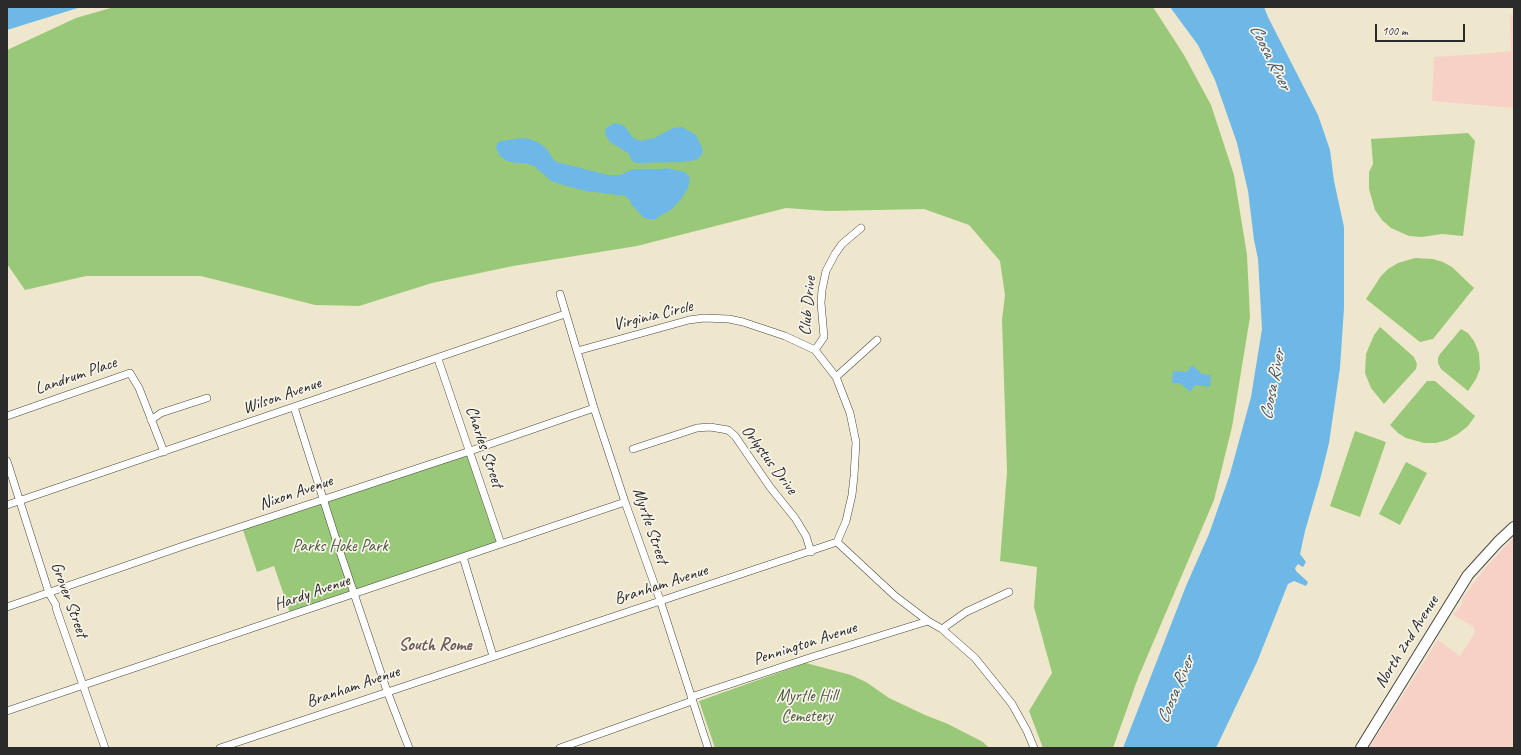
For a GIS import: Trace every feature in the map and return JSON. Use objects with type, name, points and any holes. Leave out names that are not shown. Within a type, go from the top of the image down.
[{"type":"main road","name":"North 2nd Avenue","points":[[1360,748],[1468,575],[1514,527]]},
{"type":"street","name":"Club Drive","points":[[815,350],[824,337],[822,290],[826,270],[842,244],[861,228]]},
{"type":"street","name":"Myrtle Street","points":[[560,294],[594,408],[625,502],[660,600],[708,748]]},
{"type":"street","name":"Wilson Avenue","points":[[7,505],[438,359],[565,314]]},
{"type":"street","name":"Virginia Circle","points":[[577,351],[689,320],[704,318],[729,319],[743,322],[785,336],[815,350],[836,377],[850,414],[856,442],[852,494],[846,521],[837,542]]},
{"type":"street","points":[[836,377],[877,340]]},
{"type":"street","name":"Charles Street","points":[[438,359],[501,544]]},
{"type":"street","name":"Landrum Place","points":[[7,416],[130,373],[139,388],[151,420]]},
{"type":"street","points":[[164,452],[151,420],[161,413],[207,398]]},
{"type":"street","points":[[294,408],[323,500],[409,748]]},
{"type":"street","name":"Nixon Avenue","points":[[7,607],[186,545],[470,451],[594,408]]},
{"type":"street","name":"Orlystus Drive","points":[[633,449],[697,428],[714,427],[728,430],[735,436],[770,487],[795,518],[806,536],[811,552]]},
{"type":"street","name":"Grover Street","points":[[7,461],[50,593],[56,604],[56,608],[105,748]]},
{"type":"street","name":"Hardy Avenue","points":[[7,711],[625,502]]},
{"type":"street","points":[[837,542],[895,596],[928,621],[942,629],[975,658],[1012,704],[1027,731],[1034,748]]},
{"type":"street","name":"Branham Avenue","points":[[220,748],[660,600],[811,552],[837,542]]},
{"type":"street","points":[[463,557],[493,656]]},
{"type":"street","points":[[942,629],[966,612],[1009,592]]},
{"type":"street","name":"Pennington Avenue","points":[[560,748],[691,699],[812,657],[928,621]]},
{"type":"shaded area","points":[[1510,15],[1514,15],[1514,108],[1432,101],[1434,57],[1511,51]]},
{"type":"shaded area","points":[[1514,537],[1514,748],[1369,748],[1438,640],[1460,656],[1475,631],[1473,626],[1453,615],[1462,604],[1462,599],[1485,568]]},
{"type":"green space","points":[[114,7],[1153,7],[1184,55],[1211,105],[1234,175],[1247,255],[1250,317],[1232,427],[1214,500],[1138,678],[1113,748],[1043,748],[1029,711],[1052,673],[1034,607],[1037,567],[1000,561],[1007,472],[1002,320],[1005,295],[1000,261],[969,225],[924,209],[827,211],[786,208],[637,246],[513,266],[432,283],[359,306],[315,305],[201,276],[86,276],[25,290],[7,264],[7,50],[76,18]]},
{"type":"green space","points":[[1468,133],[1475,141],[1463,236],[1442,234],[1422,237],[1409,236],[1391,228],[1382,220],[1375,210],[1369,189],[1369,172],[1373,164],[1371,139]]},
{"type":"green space","points":[[1415,258],[1433,259],[1443,262],[1452,267],[1474,288],[1433,339],[1420,342],[1366,299],[1381,276],[1388,269],[1398,263]]},
{"type":"green space","points":[[1380,327],[1414,357],[1417,364],[1416,369],[1384,404],[1371,388],[1365,373],[1366,354],[1374,335]]},
{"type":"green space","points":[[1461,329],[1468,333],[1474,341],[1479,353],[1480,369],[1476,379],[1468,391],[1441,369],[1438,363],[1440,354]]},
{"type":"green space","points":[[1427,381],[1435,381],[1475,416],[1468,426],[1458,434],[1447,440],[1436,443],[1424,443],[1406,438],[1390,425]]},
{"type":"green space","points":[[1355,431],[1386,442],[1360,517],[1330,506]]},
{"type":"green space","name":"Parks Hoke Park","points":[[470,451],[501,544],[291,616],[274,566],[257,572],[242,527]]},
{"type":"green space","points":[[1406,462],[1427,473],[1400,525],[1379,514]]},
{"type":"green space","name":"Myrtle Hill Cemetery","points":[[806,663],[851,675],[866,682],[889,698],[948,724],[983,742],[989,748],[715,748],[699,701]]},
{"type":"water","points":[[7,7],[81,7],[7,30]]},
{"type":"water","name":"Coosa River","points":[[1170,7],[1264,7],[1318,115],[1330,150],[1334,181],[1344,227],[1344,308],[1340,368],[1329,443],[1300,554],[1306,562],[1303,567],[1298,564],[1295,568],[1296,571],[1308,582],[1306,586],[1294,581],[1288,584],[1257,662],[1216,748],[1123,748],[1186,586],[1209,534],[1230,474],[1251,397],[1262,329],[1258,259],[1248,191],[1237,143],[1215,80],[1198,45]]},
{"type":"water","points":[[614,123],[623,125],[633,138],[641,141],[654,138],[673,128],[682,127],[696,135],[703,150],[702,155],[696,160],[683,162],[636,163],[632,161],[628,153],[610,142],[606,136],[606,128]]},
{"type":"water","points":[[522,138],[530,139],[539,143],[546,148],[553,159],[557,162],[608,175],[620,175],[633,169],[666,168],[685,172],[690,178],[688,188],[672,209],[655,219],[647,219],[643,217],[625,196],[586,191],[566,186],[551,181],[534,166],[525,163],[507,161],[500,156],[496,148],[497,143]]},
{"type":"water","points":[[1192,365],[1202,374],[1211,375],[1210,387],[1195,385],[1190,392],[1180,383],[1172,383],[1173,371],[1187,372]]},
{"type":"district","name":"South Rome","points":[[435,645]]}]
